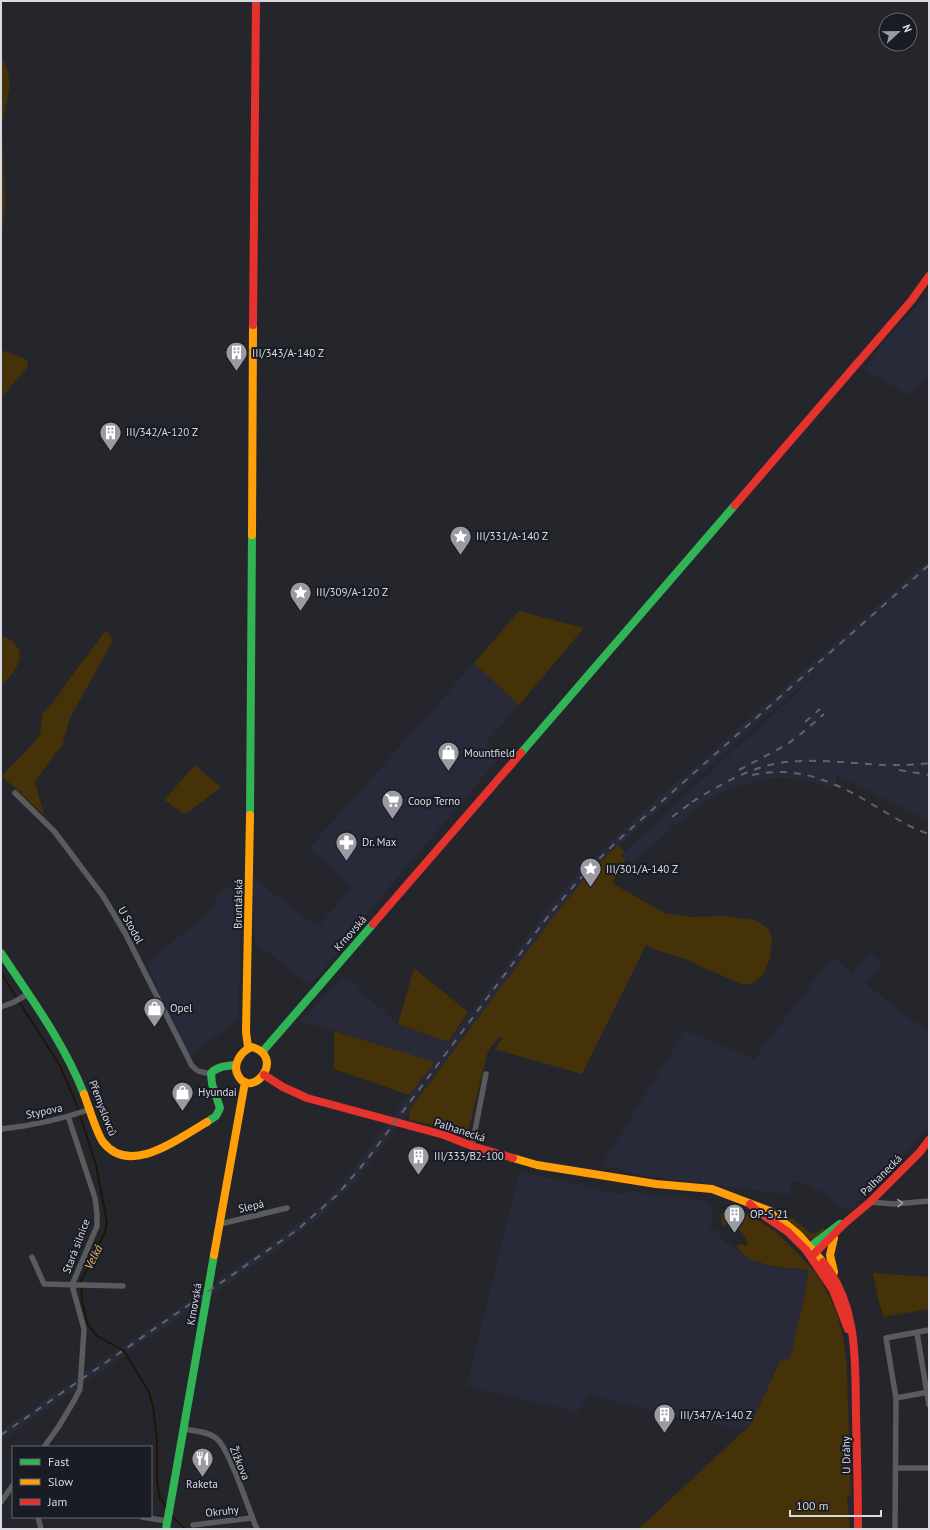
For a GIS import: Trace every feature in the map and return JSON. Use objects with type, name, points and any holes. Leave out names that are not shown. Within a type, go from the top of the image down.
[{"type":"main road","name":"Bruntálská","points":[[248,1047],[246,1025],[250,761],[256,1]]},
{"type":"main road","name":"Krnovská","points":[[263,1051],[911,301],[929,276]]},
{"type":"main road","name":"Přemyslovců","points":[[1,952],[26,996],[53,1031],[76,1073],[88,1110],[108,1148],[126,1156],[142,1156],[159,1149],[217,1115],[220,1108],[210,1083],[211,1074]]},
{"type":"main road","points":[[248,1047],[255,1047],[263,1051],[266,1059],[264,1075],[255,1083],[245,1082],[238,1075],[236,1065],[240,1054],[248,1047]]},
{"type":"main road","points":[[211,1074],[220,1066],[236,1065]]},
{"type":"main road","name":"Palhanecká","points":[[264,1075],[290,1091],[307,1098],[444,1135],[472,1146],[537,1165],[656,1184],[712,1189],[750,1204],[756,1204],[766,1208],[781,1219],[810,1252]]},
{"type":"main road","name":"Krnovská","points":[[166,1525],[245,1082]]},
{"type":"main road","name":"Palhanecká","points":[[810,1252],[835,1234],[845,1223],[870,1202],[920,1152],[929,1140]]},
{"type":"main road","name":"Palhanecká","points":[[810,1252],[839,1224],[845,1223]]},
{"type":"main road","name":"U Dráhy","points":[[835,1234],[830,1247],[829,1260],[846,1302],[852,1326],[853,1338],[858,1529]]},
{"type":"main road","points":[[810,1252],[838,1282]]},
{"type":"main road","points":[[810,1252],[833,1290],[847,1327],[853,1338]]},
{"type":"street","name":"U Stodol","points":[[15,793],[54,831],[103,896],[125,933],[192,1066],[198,1070],[211,1074]]},
{"type":"street","points":[[1,1007],[26,996]]},
{"type":"street","points":[[472,1146],[486,1074]]},
{"type":"street","name":"Stypova","points":[[1,1129],[70,1116],[88,1110]]},
{"type":"street","name":"Stará silnice","points":[[45,1446],[76,1399],[80,1388],[84,1329],[74,1284],[97,1226],[97,1214],[94,1198],[70,1116]]},
{"type":"street","points":[[870,1202],[894,1204],[929,1201]]},
{"type":"street","name":"Slepá","points":[[220,1224],[287,1208]]},
{"type":"street","points":[[32,1257],[44,1284],[123,1286]]},
{"type":"street","points":[[895,1529],[896,1398],[886,1338],[929,1330]]},
{"type":"street","points":[[917,1333],[929,1405]]},
{"type":"street","points":[[896,1398],[928,1392]]},
{"type":"street","name":"Žižkova","points":[[183,1429],[209,1434],[218,1439],[231,1463],[257,1529]]},
{"type":"street","points":[[896,1468],[929,1468]]},
{"type":"street","points":[[1,1502],[12,1486]]},
{"type":"street","points":[[38,1518],[41,1529]]},
{"type":"street","points":[[145,1518],[166,1525]]},
{"type":"street","name":"Okruhy","points":[[193,1525],[252,1518]]},
{"type":"shaded area","points":[[1,55],[7,69],[10,85],[2,124],[5,203],[1,252]]},
{"type":"shaded area","points":[[929,292],[929,375],[910,396],[865,369],[874,354]]},
{"type":"shaded area","points":[[1,350],[24,358],[28,362],[28,366],[1,398]]},
{"type":"shaded area","points":[[929,560],[929,821],[838,776],[833,788],[801,779],[767,779],[734,787],[706,802],[678,823],[632,864],[621,855],[836,656],[637,829],[593,871],[547,926],[355,1182],[325,1213],[274,1252],[1,1441],[1,1430],[269,1245],[319,1207],[348,1176],[434,1062],[298,1020],[305,1017],[341,978],[349,978],[365,995],[398,1024],[449,1042],[555,900],[586,865],[631,822]]},
{"type":"shaded area","points":[[519,611],[584,628],[519,705],[474,663]]},
{"type":"shaded area","points":[[106,630],[113,640],[70,718],[62,747],[56,752],[35,782],[44,815],[2,776],[38,738],[41,729],[42,714],[53,703]]},
{"type":"shaded area","points":[[1,636],[14,643],[19,649],[20,655],[17,666],[1,686]]},
{"type":"shaded area","points":[[474,663],[519,705],[485,744],[501,756],[340,945],[342,947],[310,985],[255,943],[252,874],[270,891],[318,927],[351,886],[309,848]]},
{"type":"shaded area","points":[[195,765],[221,787],[190,811],[183,813],[164,800]]},
{"type":"shaded area","points":[[618,845],[624,852],[621,855],[626,859],[612,883],[664,913],[689,917],[723,916],[756,920],[769,929],[772,939],[770,958],[764,973],[755,982],[744,985],[686,959],[659,951],[646,945],[582,1074],[495,1049],[503,1038],[499,1037],[488,1051],[468,1132],[409,1120],[410,1114],[408,1112],[551,920],[592,870]]},
{"type":"shaded area","points":[[234,883],[240,883],[239,1019],[190,1056],[174,1028],[147,963],[206,915],[220,892],[231,887]]},
{"type":"shaded area","points":[[869,953],[882,962],[866,984],[929,1033],[929,1126],[905,1154],[877,1178],[872,1188],[853,1208],[840,1208],[831,1198],[808,1184],[792,1181],[790,1195],[634,1174],[617,1168],[603,1167],[605,1159],[685,1030],[754,1059],[832,957],[852,973]]},
{"type":"shaded area","points":[[414,968],[468,1012],[448,1042],[398,1024]]},
{"type":"shaded area","points":[[334,1031],[435,1062],[409,1095],[334,1069]]},
{"type":"shaded area","points":[[519,1172],[623,1194],[633,1191],[657,1196],[661,1193],[706,1201],[710,1204],[713,1218],[709,1228],[719,1231],[723,1241],[762,1265],[808,1270],[806,1288],[790,1358],[776,1368],[751,1424],[743,1430],[677,1417],[590,1395],[577,1412],[467,1386]]},
{"type":"shaded area","points":[[727,1208],[742,1212],[759,1220],[786,1242],[817,1275],[832,1302],[838,1317],[842,1331],[847,1374],[851,1496],[847,1497],[850,1529],[637,1529],[751,1424],[780,1361],[790,1358],[806,1288],[808,1270],[778,1267],[759,1263],[750,1259],[736,1246],[741,1244],[747,1246],[747,1240],[743,1234],[732,1225],[728,1224],[725,1226],[722,1224],[722,1215]]},
{"type":"shaded area","points":[[778,1210],[796,1221],[811,1234],[816,1233],[823,1228],[826,1231],[814,1239],[805,1238],[776,1214]]},
{"type":"shaded area","points":[[873,1273],[929,1277],[929,1309],[884,1317],[878,1299]]},
{"type":"waterway","name":"Velká","points":[[1,973],[60,1066],[76,1103],[96,1165],[107,1222],[105,1232],[81,1281],[82,1301],[88,1325],[97,1336],[124,1351],[149,1392],[153,1407],[157,1440],[157,1482],[160,1498],[166,1507]]},
{"type":"waterway","name":"Velká","points":[[172,1516],[185,1529]]},
{"type":"railway","points":[[1,1435],[297,1230],[337,1195],[366,1161],[543,923],[586,872],[634,826],[929,565]]},
{"type":"railway","points":[[805,722],[820,709]]},
{"type":"railway","points":[[739,770],[786,745],[824,714]]},
{"type":"railway","points":[[692,802],[726,782],[761,767],[773,764],[804,761],[893,765],[929,763]]},
{"type":"railway","points":[[899,770],[929,775]]},
{"type":"railway","points":[[752,775],[771,772],[789,772],[822,780],[854,794],[917,830],[929,834]]},
{"type":"railway","points":[[672,817],[696,799]]},
{"type":"traffic: fast","points":[[521,753],[735,505]]},
{"type":"traffic: fast","points":[[250,815],[252,535]]},
{"type":"traffic: fast","points":[[263,1051],[373,924]]},
{"type":"traffic: fast","points":[[1,953],[57,1039],[84,1094]]},
{"type":"traffic: fast","points":[[207,1122],[216,1116],[220,1108],[212,1084],[211,1073],[226,1066],[236,1065]]},
{"type":"traffic: fast","points":[[807,1249],[840,1224]]},
{"type":"traffic: fast","points":[[166,1529],[214,1255]]},
{"type":"traffic: slow","points":[[252,535],[253,325]]},
{"type":"traffic: slow","points":[[248,1047],[246,1032],[250,815]]},
{"type":"traffic: slow","points":[[252,1047],[262,1052],[266,1059],[267,1067],[264,1074],[252,1083],[245,1082],[239,1077],[236,1068],[238,1059],[241,1055],[252,1047]]},
{"type":"traffic: slow","points":[[214,1255],[245,1082]]},
{"type":"traffic: slow","points":[[84,1094],[95,1126],[103,1142],[114,1152],[127,1156],[140,1155],[155,1151],[169,1145],[207,1122]]},
{"type":"traffic: slow","points":[[513,1158],[537,1165],[656,1184],[712,1189],[770,1211],[798,1234],[823,1262]]},
{"type":"traffic: slow","points":[[834,1238],[830,1255],[834,1272]]},
{"type":"traffic: jam","points":[[253,325],[256,1]]},
{"type":"traffic: jam","points":[[735,505],[911,301],[929,276]]},
{"type":"traffic: jam","points":[[373,924],[521,753]]},
{"type":"traffic: jam","points":[[264,1075],[283,1087],[307,1098],[444,1135],[472,1146],[513,1158]]},
{"type":"traffic: jam","points":[[812,1256],[845,1223],[870,1202],[920,1152],[929,1140]]},
{"type":"traffic: jam","points":[[750,1204],[756,1210],[788,1232],[806,1250],[833,1290],[848,1329]]},
{"type":"traffic: jam","points":[[823,1262],[835,1279],[843,1297],[853,1336],[855,1356],[858,1529]]},
{"type":"place","name":"III/343/A-140 Z","points":[[236,372]]},
{"type":"place","name":"III/342/A-120 Z","points":[[111,452]]},
{"type":"place","name":"III/331/A-140 Z","points":[[461,556]]},
{"type":"place","name":"III/309/A-120 Z","points":[[300,612]]},
{"type":"place","name":"Mountfield","points":[[448,772]]},
{"type":"place","name":"Coop Terno","points":[[393,820]]},
{"type":"place","name":"Dr. Max","points":[[347,862]]},
{"type":"place","name":"III/301/A-140 Z","points":[[591,888]]},
{"type":"place","name":"Opel","points":[[155,1028]]},
{"type":"place","name":"Hyundai","points":[[183,1112]]},
{"type":"place","name":"III/333/B2-100","points":[[418,1176]]},
{"type":"place","name":"OP-S 21","points":[[735,1234]]},
{"type":"place","name":"III/347/A-140 Z","points":[[665,1434]]},
{"type":"place","name":"Raketa","points":[[202,1478]]}]
